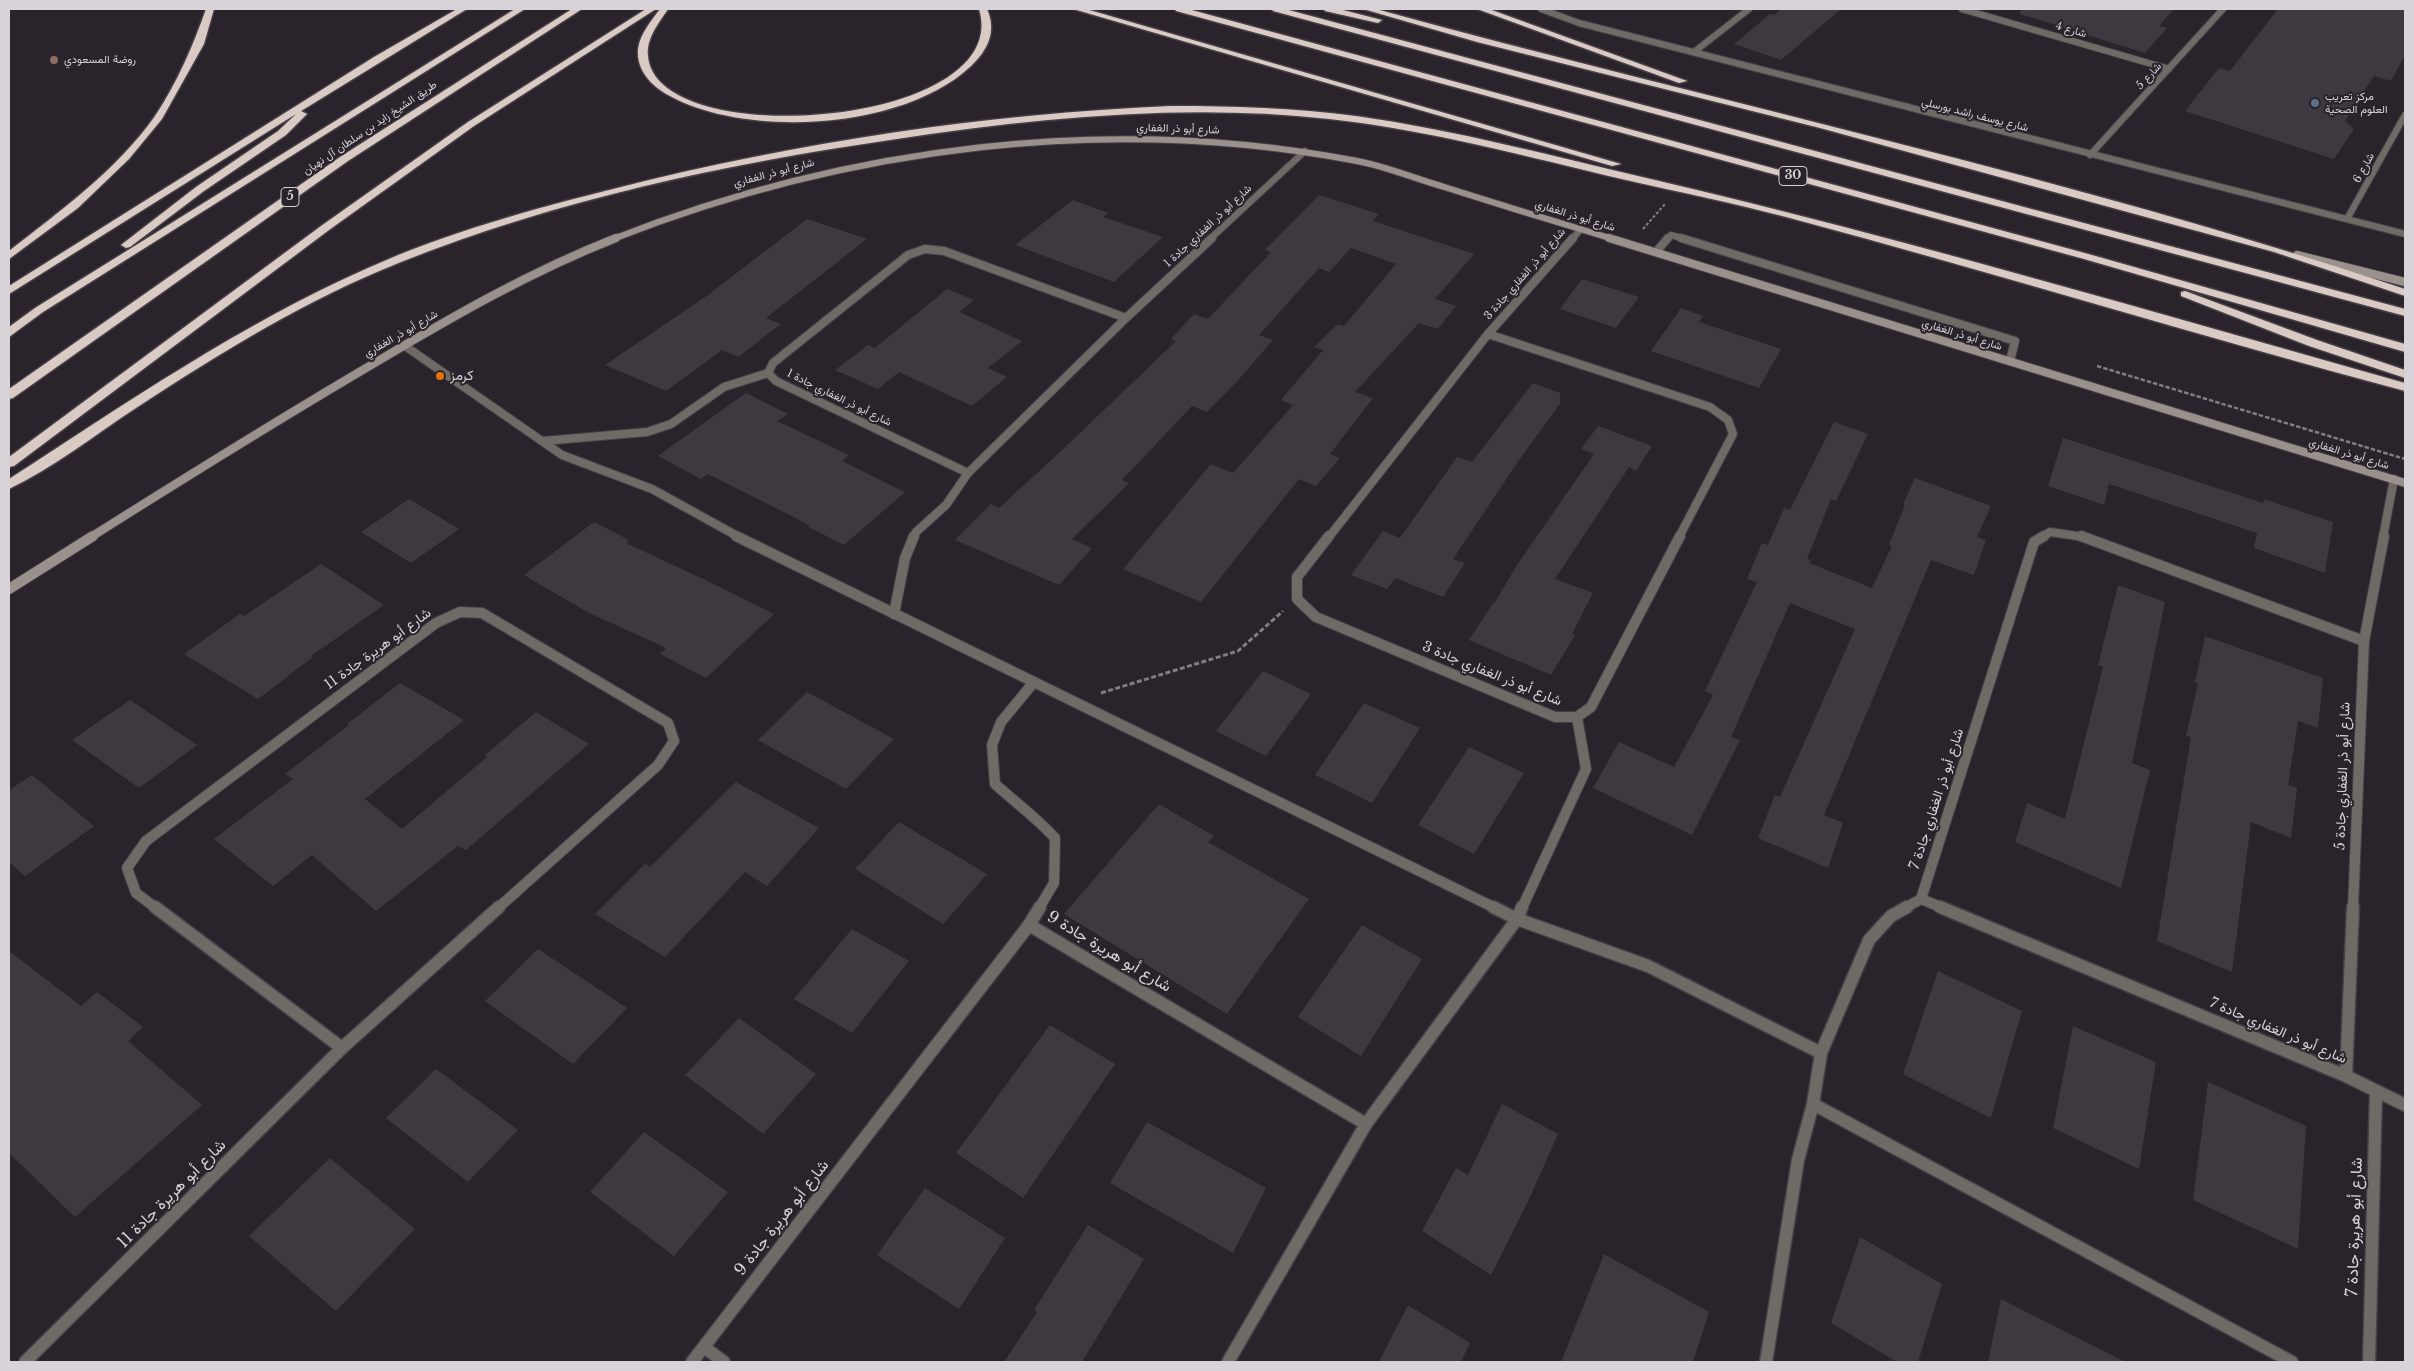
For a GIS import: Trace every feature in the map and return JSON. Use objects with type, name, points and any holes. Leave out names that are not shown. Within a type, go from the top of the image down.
[{"type":"highway","points":[[9,256],[74,206],[125,158],[159,117],[199,44],[210,9]]},
{"type":"highway","points":[[9,291],[328,89],[463,9]]},
{"type":"highway","name":"طريق الشيخ زايد بن سلطان آل نهيان","points":[[9,333],[39,310],[373,99],[521,9]]},
{"type":"highway","name":"طريق الشيخ زايد بن سلطان آل نهيان","points":[[9,395],[344,159],[578,9]]},
{"type":"highway","points":[[9,463],[325,228],[471,124],[652,9]]},
{"type":"highway","points":[[664,9],[646,38],[643,49],[646,70],[656,83],[677,99],[708,111],[742,118],[783,120],[816,119],[870,111],[903,101],[940,84],[966,66],[979,50],[988,28],[988,22],[983,9]]},
{"type":"highway","points":[[1077,9],[1788,214],[2405,387]]},
{"type":"highway","name":"30","points":[[1179,9],[2088,257],[2405,348]]},
{"type":"highway","name":"30","points":[[1276,9],[2405,313]]},
{"type":"highway","points":[[1328,9],[1428,32],[1480,40]]},
{"type":"highway","points":[[1367,9],[1480,40],[1771,112],[2278,250],[2405,293]]},
{"type":"highway","points":[[1481,9],[1771,112]]},
{"type":"highway","points":[[39,310],[200,189],[282,133],[328,89]]},
{"type":"highway","points":[[9,485],[156,390],[288,311],[373,270],[465,234],[686,173],[779,154],[878,138],[956,127],[1113,112],[1260,110],[1325,115],[1408,126],[1788,214]]},
{"type":"highway","points":[[2088,257],[2313,343],[2405,374]]},
{"type":"street","name":"شارع يوسف راشد بورسلي","points":[[1541,9],[1579,23],[2405,234]]},
{"type":"street","points":[[1694,52],[1749,9]]},
{"type":"street","name":"شارع 4","points":[[1966,9],[2169,69]]},
{"type":"street","name":"شارع 5","points":[[2090,155],[2223,9]]},
{"type":"street","name":"شارع 6","points":[[2347,219],[2402,127],[2405,115]]},
{"type":"street","name":"شارع أبو ذر الغفاري","points":[[9,589],[332,387],[486,298],[568,257],[660,220],[733,196],[816,174],[898,157],[980,146],[1062,139],[1161,139],[1224,142],[1305,151],[1359,161],[2405,483]]},
{"type":"street","name":"شارع أبو ذر الغفاري جادة 1","points":[[1126,318],[944,252],[924,250],[908,255],[773,363],[768,373],[776,381],[968,473],[1126,318],[1305,151]]},
{"type":"street","name":"شارع أبو ذر الغفاري جادة 3","points":[[1488,334],[1710,407],[1728,420],[1733,434],[1591,707],[1577,717],[1556,717],[1316,617],[1297,599],[1297,577],[1488,334],[1581,229]]},
{"type":"street","points":[[1656,252],[1671,235],[2015,341],[2010,361]]},
{"type":"street","points":[[2278,250],[2405,282]]},
{"type":"street","points":[[404,346],[562,455],[652,489],[766,552],[1517,919],[1648,966],[1821,1053]]},
{"type":"street","points":[[543,441],[607,437],[647,432],[671,424],[724,387],[768,373]]},
{"type":"street","points":[[894,614],[905,558],[916,532],[946,505],[968,473]]},
{"type":"street","name":"شارع أبو ذر الغفاري جادة 5","points":[[2346,1076],[2364,641],[2394,479]]},
{"type":"street","name":"شارع أبو ذر الغفاري جادة 7","points":[[2364,641],[2079,535],[2050,532],[2034,542],[1921,899],[2346,1076],[2405,1105]]},
{"type":"street","name":"شارع أبو هريرة جادة 11","points":[[25,1362],[342,1048],[658,765],[674,741],[668,723],[482,613],[460,612],[436,623],[146,841],[127,868],[136,893],[342,1048]]},
{"type":"street","points":[[1029,925],[1054,883],[1055,838],[1035,816],[1017,804],[995,784],[992,745],[1001,722],[1034,682]]},
{"type":"street","points":[[1228,1362],[1366,1124],[1517,919],[1586,769],[1577,717]]},
{"type":"street","points":[[1766,1362],[1798,1160],[1813,1104],[1821,1053],[1869,940],[1891,916],[1921,899]]},
{"type":"street","name":"شارع أبو هريرة جادة 9","points":[[692,1362],[1029,925],[1366,1124]]},
{"type":"street","name":"شارع أبو هريرة جادة 7","points":[[2369,1362],[2376,1092]]},
{"type":"street","points":[[1813,1104],[2292,1362]]},
{"type":"street","points":[[704,1347],[724,1362]]},
{"type":"path","points":[[1629,244],[1666,203],[1659,200]]},
{"type":"path","points":[[2091,364],[2405,459]]},
{"type":"path","points":[[1074,701],[1238,651],[1297,599]]},
{"type":"building","points":[[1781,9],[1841,9],[1781,60],[1734,44],[1770,14],[1774,15]]},
{"type":"building","points":[[2021,9],[2174,9],[2159,26],[2167,28],[2145,53],[2020,14]]},
{"type":"building","points":[[2278,9],[2405,9],[2405,55],[2391,81],[2374,76],[2345,121],[2354,129],[2334,159],[2185,111],[2219,68],[2230,71]]},
{"type":"building","points":[[1319,195],[1379,214],[1373,221],[1474,254],[1435,299],[1456,306],[1438,329],[1419,323],[1355,392],[1373,398],[1330,454],[1340,458],[1316,486],[1299,479],[1201,602],[1123,569],[1211,464],[1233,473],[1293,405],[1281,400],[1323,350],[1314,347],[1338,324],[1344,326],[1396,264],[1351,248],[1329,272],[1319,268],[1259,335],[1273,340],[1240,378],[1207,412],[1192,406],[1122,480],[1129,483],[1072,539],[1092,548],[1059,585],[955,540],[991,504],[999,508],[1059,453],[1176,341],[1171,339],[1194,314],[1208,319],[1271,252],[1265,250]]},
{"type":"building","points":[[1073,200],[1108,213],[1103,217],[1163,237],[1114,282],[1015,245]]},
{"type":"building","points":[[807,219],[867,239],[766,318],[781,324],[738,357],[722,350],[666,391],[605,365],[708,295]]},
{"type":"building","points":[[1582,279],[1639,297],[1616,328],[1560,309]]},
{"type":"building","points":[[947,289],[974,300],[959,312],[1022,341],[988,368],[1007,377],[972,406],[899,372],[878,389],[835,370],[868,345],[875,348]]},
{"type":"building","points":[[1681,308],[1703,316],[1699,322],[1781,349],[1759,388],[1651,351]]},
{"type":"building","points":[[1533,383],[1560,393],[1560,404],[1519,460],[1453,559],[1465,563],[1443,597],[1395,578],[1387,589],[1351,575],[1383,531],[1400,538],[1457,457],[1472,462]]},
{"type":"building","points":[[746,393],[788,414],[777,421],[849,455],[842,461],[905,492],[844,545],[807,526],[809,525],[708,474],[701,479],[658,456]]},
{"type":"building","points":[[1834,422],[1868,434],[1836,501],[1831,499],[1807,559],[1811,560],[1809,563],[1872,588],[1892,546],[1889,545],[1905,505],[1903,504],[1915,478],[1991,506],[1977,537],[1986,540],[1974,575],[1931,560],[1824,815],[1843,823],[1828,868],[1758,838],[1775,795],[1780,797],[1855,629],[1790,603],[1731,737],[1740,740],[1692,835],[1593,788],[1619,742],[1674,767],[1713,695],[1705,691],[1757,582],[1747,579],[1762,543],[1768,545],[1784,508],[1790,510]]},
{"type":"building","points":[[1598,426],[1652,446],[1636,471],[1629,467],[1555,579],[1593,593],[1572,634],[1575,635],[1551,675],[1469,640],[1517,565],[1594,454],[1581,449]]},
{"type":"building","points":[[2063,438],[2263,503],[2264,499],[2333,522],[2325,573],[2254,548],[2257,533],[2109,484],[2104,505],[2048,486]]},
{"type":"building","points":[[409,499],[459,529],[411,563],[361,532]]},
{"type":"building","points":[[594,522],[629,540],[626,543],[774,614],[706,678],[660,654],[666,648],[587,612],[524,575]]},
{"type":"building","points":[[321,564],[384,605],[311,656],[313,657],[258,699],[184,654],[240,614],[244,616]]},
{"type":"building","points":[[2118,585],[2165,602],[2132,763],[2150,770],[2121,888],[2015,842],[2027,803],[2065,819],[2103,667],[2098,665]]},
{"type":"building","points":[[2205,636],[2323,678],[2318,728],[2298,721],[2288,785],[2297,788],[2291,838],[2251,822],[2232,972],[2157,941],[2191,737],[2186,736],[2198,684],[2195,682]]},
{"type":"building","points":[[1263,671],[1311,694],[1266,756],[1216,731]]},
{"type":"building","points":[[400,683],[464,720],[365,799],[402,829],[487,757],[485,755],[536,712],[589,744],[466,850],[458,846],[376,911],[312,855],[273,886],[214,839],[293,779],[285,774]]},
{"type":"building","points":[[807,692],[894,739],[846,789],[758,740]]},
{"type":"building","points":[[130,700],[197,745],[139,788],[72,740]]},
{"type":"building","points":[[1364,703],[1420,728],[1372,803],[1315,775]]},
{"type":"building","points":[[1469,747],[1524,773],[1474,854],[1418,825]]},
{"type":"building","points":[[32,775],[94,826],[25,876],[9,862],[9,790]]},
{"type":"building","points":[[736,782],[819,828],[767,886],[745,872],[665,957],[595,914],[645,864],[650,867]]},
{"type":"building","points":[[1159,804],[1214,836],[1208,842],[1309,899],[1227,1014],[1064,914]]},
{"type":"building","points":[[899,822],[987,874],[943,924],[855,869]]},
{"type":"building","points":[[1362,925],[1422,959],[1361,1056],[1298,1017]]},
{"type":"building","points":[[852,929],[909,961],[852,1033],[794,999]]},
{"type":"building","points":[[538,949],[627,1008],[573,1064],[485,1001]]},
{"type":"building","points":[[9,951],[81,1006],[97,992],[143,1027],[128,1041],[202,1105],[75,1217],[9,1153]]},
{"type":"building","points":[[1938,971],[2022,1011],[1991,1118],[1903,1074]]},
{"type":"building","points":[[739,1018],[816,1074],[763,1134],[685,1075]]},
{"type":"building","points":[[1050,1025],[1115,1064],[1023,1198],[956,1153]]},
{"type":"building","points":[[2073,1026],[2156,1062],[2139,1169],[2053,1128]]},
{"type":"building","points":[[436,1069],[518,1130],[468,1182],[386,1118]]},
{"type":"building","points":[[2208,1082],[2306,1126],[2298,1249],[2193,1200]]},
{"type":"building","points":[[1502,1104],[1558,1134],[1531,1195],[1491,1275],[1422,1231],[1456,1168],[1468,1175]]},
{"type":"building","points":[[1147,1122],[1266,1188],[1233,1253],[1110,1183]]},
{"type":"building","points":[[644,1132],[728,1192],[674,1256],[590,1192]]},
{"type":"building","points":[[330,1158],[415,1229],[336,1311],[249,1236]]},
{"type":"building","points":[[925,1188],[1005,1238],[959,1309],[877,1255]]},
{"type":"building","points":[[1088,1225],[1144,1259],[1082,1362],[1004,1362],[1037,1312],[1034,1310]]},
{"type":"building","points":[[1860,1237],[1942,1284],[1918,1362],[1897,1362],[1831,1323]]},
{"type":"building","points":[[1604,1254],[1709,1312],[1693,1362],[1561,1362]]},
{"type":"building","points":[[2001,1299],[2125,1362],[1988,1362]]},
{"type":"building","points":[[1408,1305],[1470,1343],[1461,1362],[1379,1362]]},
{"type":"place","name":"روضة المسعودي","points":[[54,60]]},
{"type":"place","name":"مركز تعريب العلوم الصحية","points":[[2315,103]]},
{"type":"place","name":"كرمز","points":[[440,376]]}]
